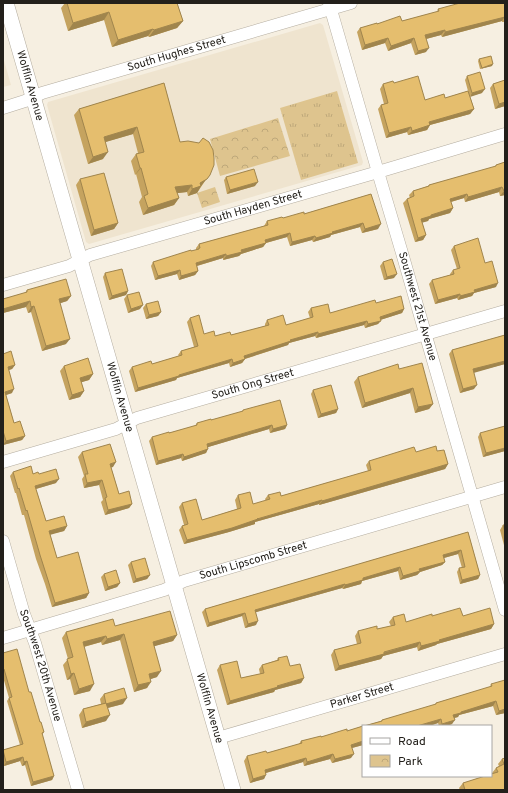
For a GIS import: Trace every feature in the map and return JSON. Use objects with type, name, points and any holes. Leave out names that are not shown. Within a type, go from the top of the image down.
[{"type":"main road","name":"Wolflin Avenue","points":[[6,3],[233,790]]},
{"type":"street","name":"South Hughes Street","points":[[3,108],[22,103],[49,90],[330,6],[351,3]]},
{"type":"street","name":"Southwest 21st Avenue","points":[[330,6],[505,610]]},
{"type":"street","name":"South Hayden Street","points":[[3,285],[69,266],[90,255],[505,134]]},
{"type":"street","name":"South Ong Street","points":[[3,462],[116,429],[137,418],[505,311]]},
{"type":"street","name":"South Lipscomb Street","points":[[3,638],[164,590],[184,580],[505,487]]},
{"type":"street","name":"Southwest 20th Avenue","points":[[3,541],[78,790]]},
{"type":"street","name":"Parker Street","points":[[218,738],[505,654]]},
{"type":"shaded area","points":[[320,23],[323,25],[363,162],[362,165],[89,244],[86,242],[47,105],[48,102]]},
{"type":"shaded area","points":[[3,57],[11,85],[3,87]]},
{"type":"green space","points":[[337,91],[358,163],[301,180],[280,108]]},
{"type":"green space","points":[[278,118],[290,156],[220,176],[210,139]]},
{"type":"green space","points":[[215,187],[220,202],[202,208],[197,193]]},
{"type":"building","points":[[67,3],[177,3],[183,21],[118,40],[109,12],[73,23]]},
{"type":"building","points":[[460,3],[505,3],[505,17],[445,32],[445,30],[425,35],[429,48],[418,51],[414,38],[391,46],[388,38],[365,45],[360,28],[400,16],[402,21],[439,11],[438,9]]},
{"type":"building","points":[[491,56],[493,64],[482,68],[479,59]]},
{"type":"building","points":[[480,72],[485,89],[472,93],[467,76]]},
{"type":"building","points":[[418,76],[425,100],[444,94],[445,98],[468,91],[474,109],[429,122],[430,125],[412,131],[411,127],[389,133],[381,105],[388,103],[383,84],[393,81],[394,83]]},
{"type":"building","points":[[505,80],[505,102],[499,104],[493,84]]},
{"type":"building","points":[[164,83],[180,142],[188,141],[199,143],[203,138],[209,142],[213,150],[214,165],[207,179],[200,183],[201,186],[192,189],[192,185],[175,187],[179,198],[148,208],[144,196],[148,194],[136,154],[144,152],[137,127],[104,137],[108,152],[93,157],[79,109]]},
{"type":"building","points":[[505,162],[505,191],[502,187],[468,197],[467,194],[450,199],[453,208],[421,219],[426,235],[418,238],[407,199],[414,196],[413,191]]},
{"type":"building","points":[[254,169],[258,182],[230,190],[226,177]]},
{"type":"building","points":[[104,173],[118,223],[94,230],[80,179]]},
{"type":"building","points":[[371,194],[381,224],[365,229],[363,223],[316,238],[315,236],[292,242],[290,233],[265,240],[266,243],[241,250],[242,252],[226,256],[226,254],[196,263],[198,271],[181,276],[180,270],[158,276],[153,262],[191,250],[199,249],[199,244],[268,225],[267,221],[304,212],[304,214]]},
{"type":"building","points":[[478,238],[485,263],[492,261],[498,283],[474,290],[475,292],[460,296],[460,294],[438,300],[432,280],[454,274],[453,270],[460,268],[454,246]]},
{"type":"building","points":[[392,259],[397,274],[387,277],[383,262]]},
{"type":"building","points":[[122,269],[128,291],[112,296],[105,273]]},
{"type":"building","points":[[66,279],[71,296],[59,299],[70,339],[46,346],[34,306],[31,307],[30,301],[3,309],[3,299],[27,292],[27,290]]},
{"type":"building","points":[[139,292],[143,305],[131,309],[127,295]]},
{"type":"building","points":[[401,296],[404,309],[380,317],[381,321],[368,324],[367,321],[318,334],[318,332],[244,356],[245,359],[233,363],[232,359],[138,388],[132,367],[151,361],[152,364],[182,355],[181,351],[198,346],[190,318],[199,315],[204,334],[214,331],[215,336],[230,332],[231,335],[269,325],[267,320],[283,315],[286,325],[313,317],[311,308],[328,304],[330,313],[375,300],[376,303]]},
{"type":"building","points":[[158,301],[161,312],[149,315],[146,304]]},
{"type":"building","points":[[505,335],[505,361],[473,369],[477,385],[463,389],[452,350]]},
{"type":"building","points":[[11,351],[15,365],[8,367],[14,389],[5,392],[14,423],[20,421],[25,436],[6,441],[3,431],[3,354]]},
{"type":"building","points":[[88,358],[93,374],[80,378],[84,391],[72,395],[64,366]]},
{"type":"building","points":[[422,363],[433,404],[418,407],[413,388],[365,403],[358,377],[398,364],[399,369]]},
{"type":"building","points":[[331,385],[338,409],[321,414],[313,390]]},
{"type":"building","points":[[280,400],[287,425],[273,429],[272,425],[207,444],[208,449],[184,457],[183,454],[158,461],[152,437]]},
{"type":"building","points":[[505,426],[505,448],[486,453],[480,433]]},
{"type":"building","points":[[110,444],[116,462],[110,464],[119,494],[129,491],[132,504],[108,510],[105,498],[107,497],[102,480],[87,483],[85,474],[88,474],[82,452]]},
{"type":"building","points":[[436,446],[437,451],[444,450],[448,464],[187,540],[182,526],[188,524],[182,503],[196,499],[202,520],[241,508],[238,495],[250,492],[253,504],[270,499],[268,495],[280,492],[281,496],[371,470],[369,461],[414,447],[416,452]]},
{"type":"building","points":[[31,466],[33,474],[38,472],[39,474],[56,469],[59,479],[35,486],[46,521],[64,516],[67,526],[49,531],[57,558],[78,552],[89,593],[55,603],[27,510],[26,511],[13,472]]},
{"type":"building","points":[[468,532],[480,575],[462,580],[459,568],[465,567],[461,550],[443,555],[445,562],[419,569],[420,571],[403,576],[400,567],[363,578],[363,580],[255,610],[258,621],[248,624],[245,613],[209,623],[205,609]]},
{"type":"building","points":[[145,558],[150,575],[136,579],[131,562]]},
{"type":"building","points":[[116,570],[120,583],[108,587],[104,574]]},
{"type":"building","points":[[460,608],[463,616],[490,608],[494,624],[439,640],[440,641],[421,646],[420,642],[384,652],[384,654],[339,666],[334,650],[361,643],[358,631],[377,626],[377,629],[395,625],[393,617],[404,614],[406,622],[432,614],[432,616]]},
{"type":"building","points":[[170,611],[177,635],[153,642],[161,671],[149,674],[151,682],[138,685],[124,634],[107,639],[106,636],[83,642],[94,684],[79,689],[74,673],[71,674],[67,659],[73,657],[66,632],[113,619],[115,626]]},
{"type":"building","points":[[17,649],[29,692],[31,692],[44,732],[42,733],[54,776],[33,782],[27,761],[24,762],[23,757],[6,762],[3,750],[23,744],[9,698],[12,697],[3,669],[3,653]]},
{"type":"building","points":[[287,656],[290,666],[300,664],[304,678],[230,701],[220,665],[237,661],[241,678],[264,673],[262,665]]},
{"type":"building","points":[[505,680],[505,709],[499,711],[496,701],[453,715],[455,720],[442,724],[441,719],[420,725],[368,725],[492,686],[491,684]]},
{"type":"building","points":[[124,688],[127,698],[106,704],[104,694]]},
{"type":"building","points":[[106,703],[110,715],[86,722],[83,709]]},
{"type":"building","points":[[362,726],[362,741],[351,745],[354,754],[335,759],[333,754],[307,762],[306,758],[265,770],[266,775],[253,779],[247,756],[266,751],[267,753],[302,743],[301,741],[347,729],[347,731]]},
{"type":"building","points":[[505,758],[505,790],[465,790],[463,783],[482,777],[492,777],[492,774],[498,772],[496,768],[504,764],[502,759]]}]
